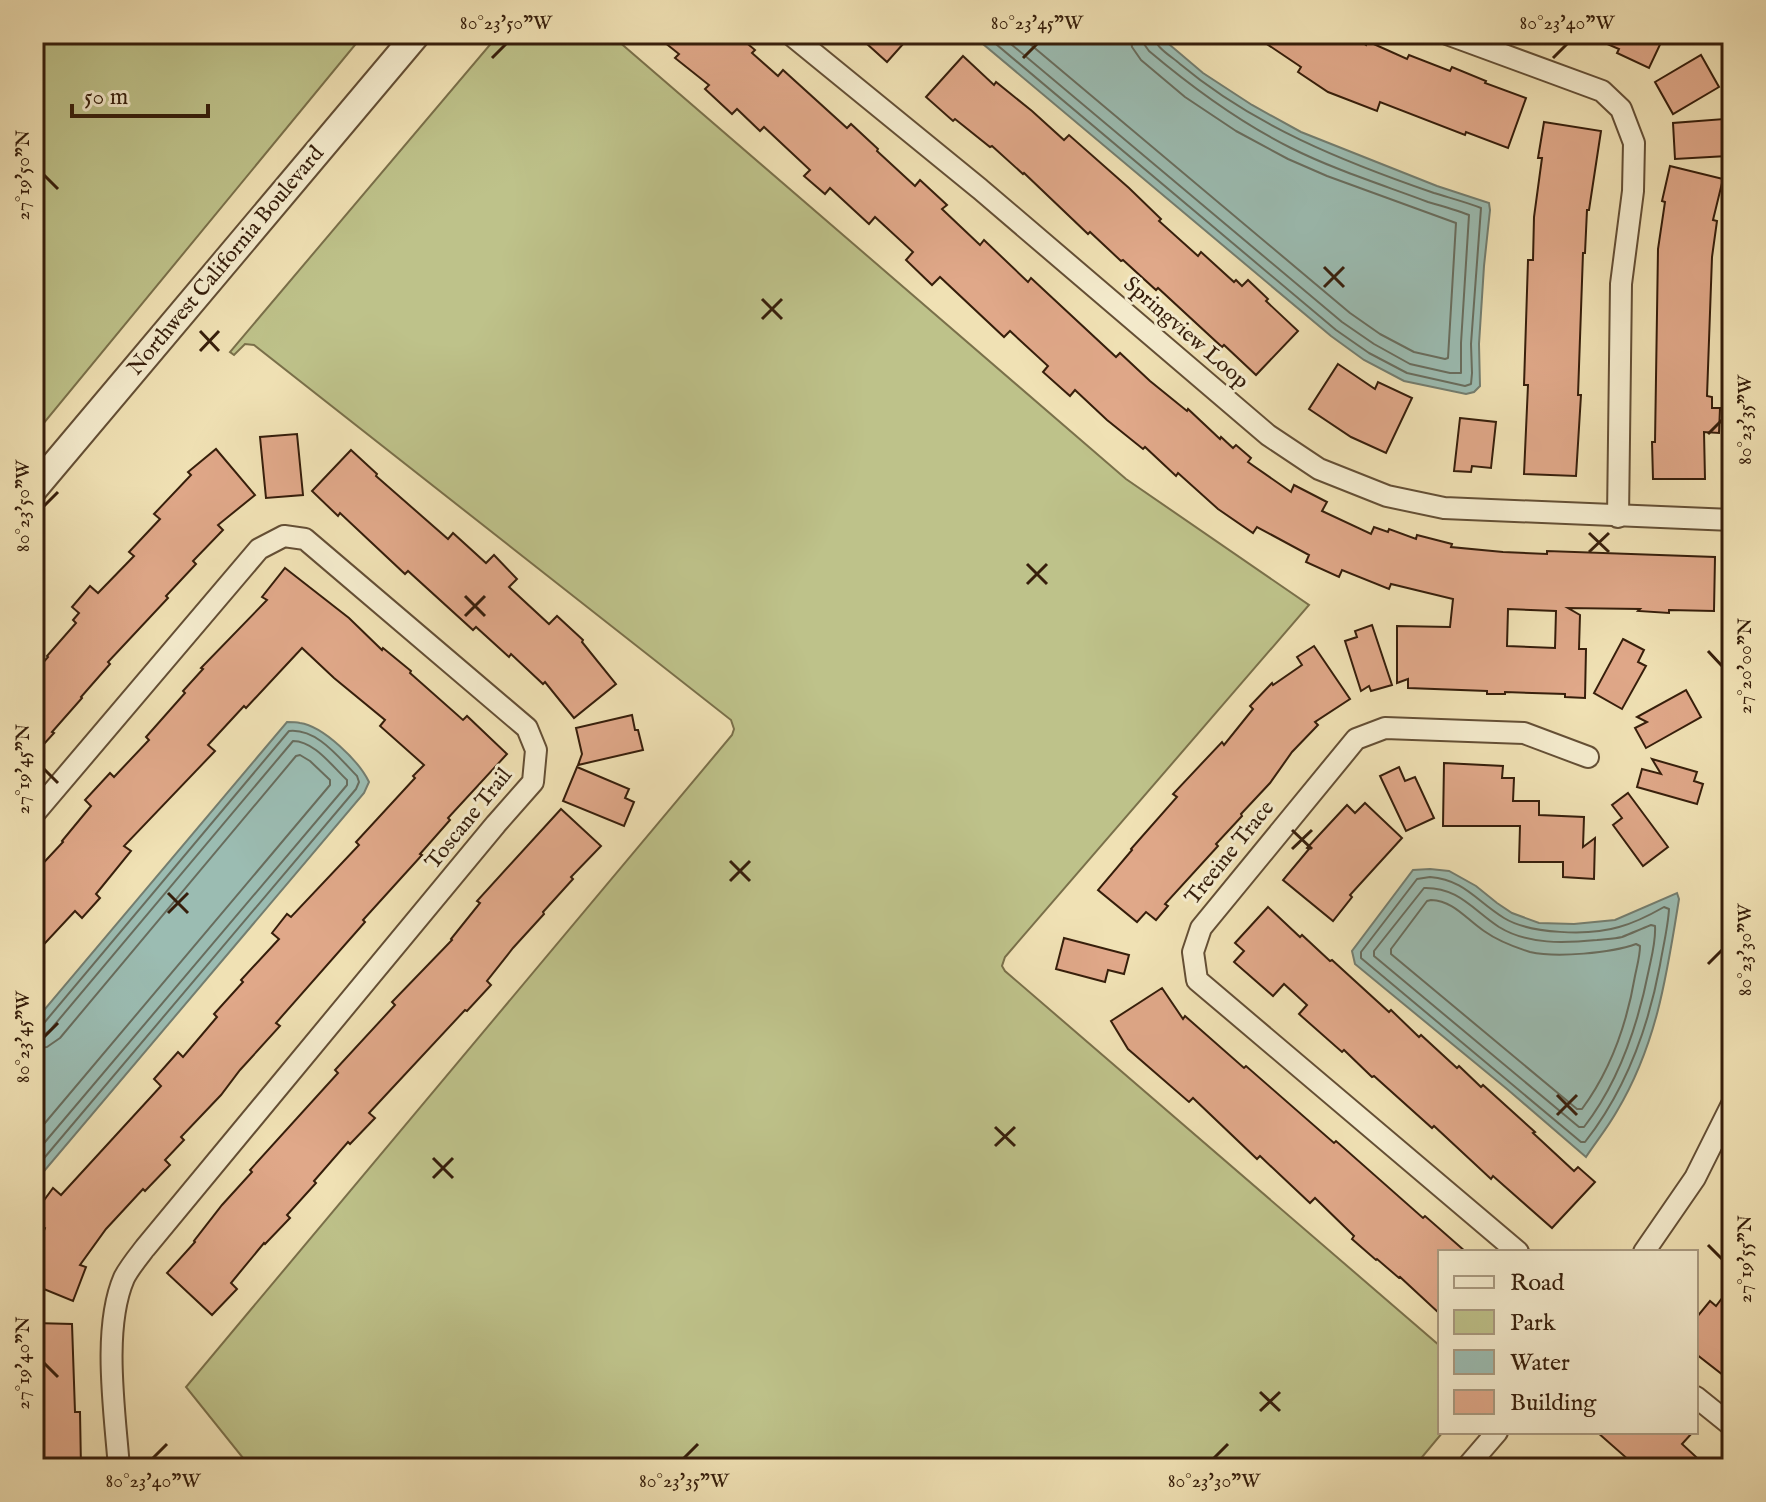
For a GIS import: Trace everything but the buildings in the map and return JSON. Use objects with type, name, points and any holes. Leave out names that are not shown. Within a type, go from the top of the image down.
[{"type":"street","name":"Northwest California Boulevard","points":[[34,489],[417,34]]},
{"type":"street","name":"Springview Loop","points":[[790,34],[980,189],[1268,435],[1319,469],[1387,496],[1444,508],[1732,520]]},
{"type":"street","points":[[1447,34],[1602,91],[1621,109],[1634,143],[1633,191],[1621,284],[1618,517]]},
{"type":"street","name":"Toscane Trail","points":[[34,814],[259,549],[284,536],[305,539],[527,728],[536,750],[533,782],[155,1236],[125,1277],[116,1305],[112,1343],[119,1468]]},
{"type":"street","name":"Treeine Trace","points":[[1516,1250],[1197,980],[1193,952],[1201,928],[1356,739],[1385,728],[1524,733],[1588,757]]},
{"type":"street","points":[[1645,1250],[1695,1178],[1732,1104]]},
{"type":"street","points":[[1698,1399],[1732,1426]]},
{"type":"street","points":[[1466,1468],[1495,1434]]},
{"type":"green space","points":[[34,34],[364,34],[34,435]]},
{"type":"green space","points":[[499,34],[610,34],[1126,479],[1309,605],[1005,957],[1002,966],[1438,1344],[1438,1434],[1441,1434],[1413,1468],[251,1468],[186,1387],[734,729],[731,720],[254,345],[245,344],[234,355],[230,352]]},
{"type":"water","points":[[971,34],[1157,34],[1203,73],[1301,132],[1437,186],[1489,203],[1479,344],[1480,386],[1466,394],[1404,381],[1364,360],[1331,336]]},
{"type":"water","points":[[287,722],[309,726],[339,746],[369,782],[364,793],[34,1183],[34,1022]]},
{"type":"water","points":[[1413,870],[1449,871],[1476,886],[1512,913],[1539,923],[1615,920],[1677,893],[1679,899],[1670,954],[1651,1034],[1631,1086],[1586,1157],[1355,964],[1352,951]]}]
